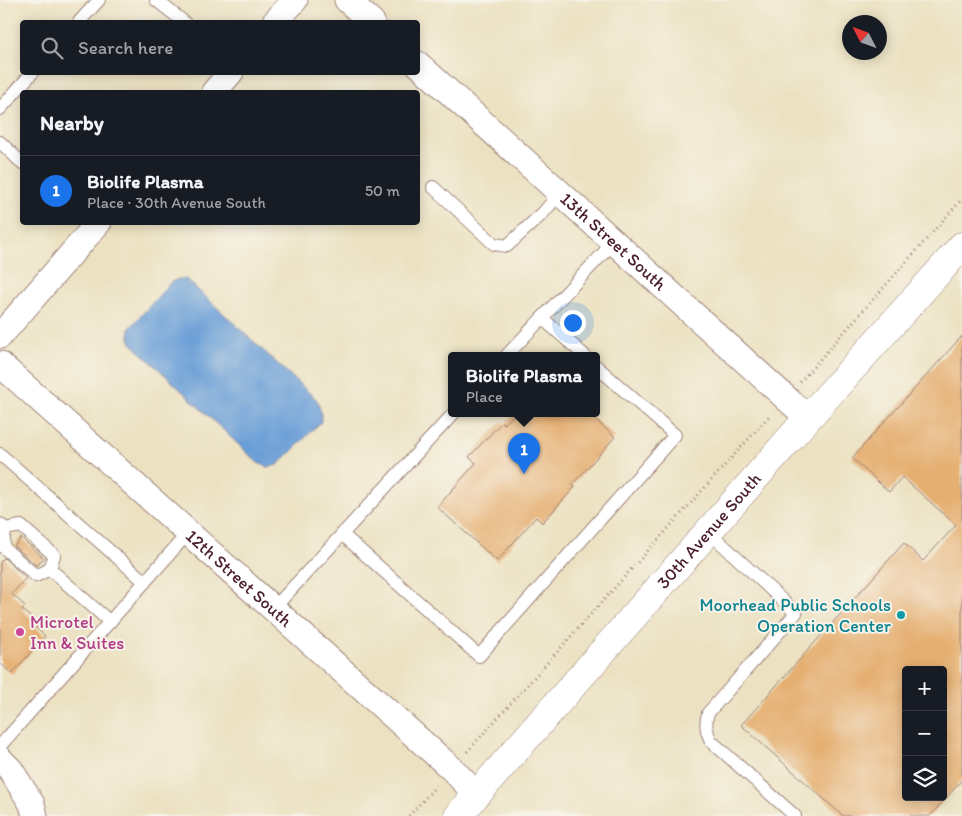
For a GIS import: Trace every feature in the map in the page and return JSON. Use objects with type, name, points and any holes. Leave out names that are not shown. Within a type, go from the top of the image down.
[{"type":"street","points":[[277,20],[295,0]]},
{"type":"street","points":[[347,0],[370,20]]},
{"type":"street","name":"13th Street South","points":[[420,66],[808,418]]},
{"type":"street","points":[[216,90],[228,75]]},
{"type":"street","points":[[0,336],[94,225]]},
{"type":"street","name":"30th Avenue South","points":[[458,816],[962,246]]},
{"type":"street","name":"12th Street South","points":[[0,364],[452,769],[477,795]]},
{"type":"street","points":[[0,759],[10,768],[32,804],[35,816]]},
{"type":"lane","points":[[81,20],[99,0]]},
{"type":"lane","points":[[156,0],[181,20]]},
{"type":"lane","points":[[0,109],[31,75]]},
{"type":"lane","points":[[0,142],[20,161]]},
{"type":"lane","points":[[433,187],[494,244],[507,246],[543,213],[560,193]]},
{"type":"lane","points":[[511,352],[614,242]]},
{"type":"lane","points":[[542,318],[581,352]]},
{"type":"lane","points":[[342,534],[479,656],[674,435],[600,370]]},
{"type":"lane","points":[[273,609],[450,417]]},
{"type":"lane","points":[[0,454],[145,582]]},
{"type":"lane","points":[[21,526],[54,555],[50,569],[36,576],[3,547],[2,527],[21,526]]},
{"type":"lane","points":[[708,531],[796,613],[708,713],[705,722],[706,732],[711,741],[794,816]]},
{"type":"lane","points":[[0,746],[188,533]]},
{"type":"lane","points":[[50,569],[110,622]]},
{"type":"path","points":[[409,816],[786,398],[962,199]]},
{"type":"water","points":[[186,279],[317,400],[321,412],[321,422],[278,465],[268,467],[258,463],[131,343],[129,336],[130,328],[171,282]]},
{"type":"building","name":"Moorhead Public Schools Operation Center","points":[[962,336],[962,780],[947,797],[947,666],[902,666],[902,801],[943,801],[930,816],[843,816],[741,725],[904,543],[923,561],[956,525],[902,477],[889,492],[852,458]]},
{"type":"building","points":[[511,417],[592,417],[615,437],[572,485],[575,487],[542,523],[536,517],[497,561],[437,507],[476,463],[469,457],[502,422],[505,424]]},
{"type":"building","points":[[21,538],[44,558],[37,566],[14,546]]},
{"type":"building","name":"Microtel Inn & Suites","points":[[4,558],[26,578],[12,594],[25,606],[22,610],[39,624],[36,628],[45,636],[12,674],[0,663],[0,562]]},
{"type":"place","name":"Biolife Plasma","points":[[524,474]]},
{"type":"place","name":"Moorhead Public Schools Operation Center","points":[[901,615]]},
{"type":"place","name":"Microtel Inn & Suites","points":[[20,632]]}]
